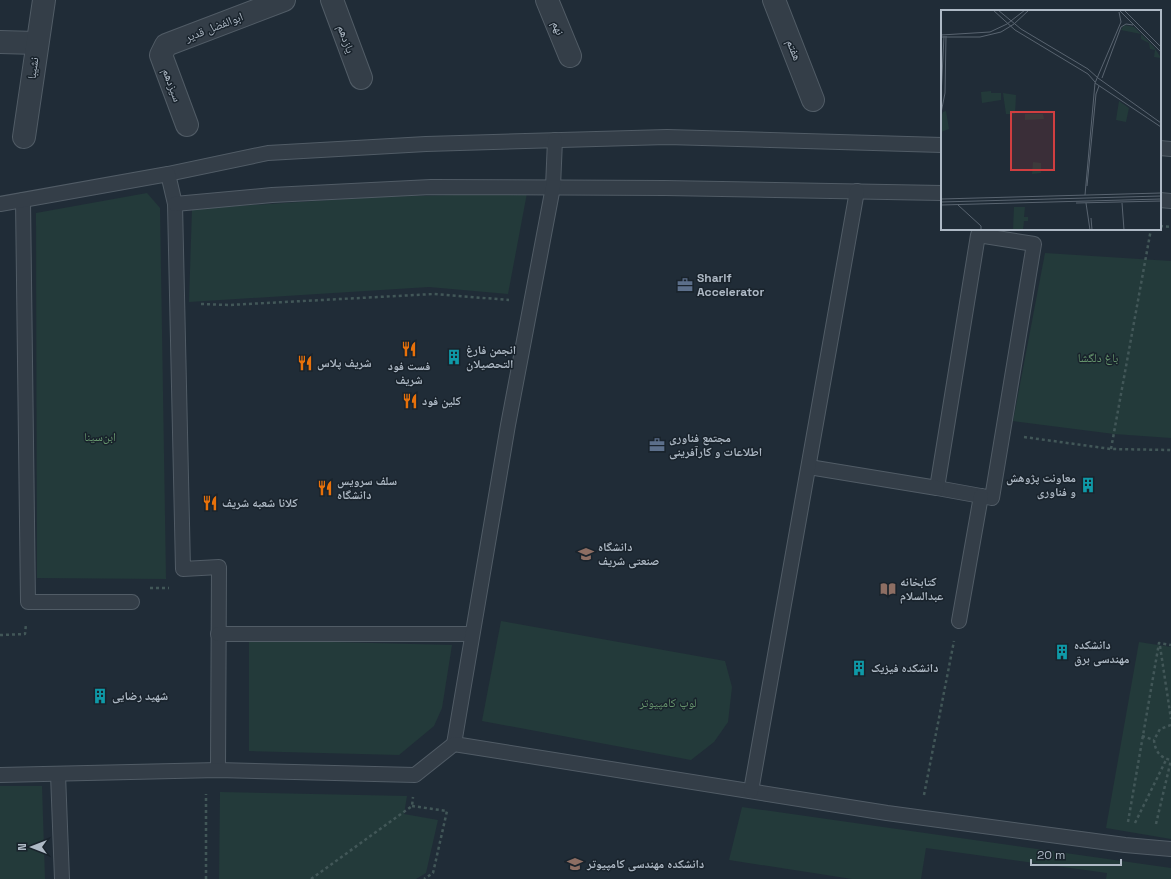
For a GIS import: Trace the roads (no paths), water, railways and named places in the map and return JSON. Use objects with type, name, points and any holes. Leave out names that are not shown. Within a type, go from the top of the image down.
[{"type":"street","name":"نشیبا","points":[[24,137],[44,0]]},
{"type":"street","name":"ابوالفضل قدیر","points":[[166,45],[240,8],[284,0]]},
{"type":"street","name":"یازدهم","points":[[332,0],[361,78]]},
{"type":"street","name":"نهم","points":[[547,0],[570,56]]},
{"type":"street","name":"هفتم","points":[[774,0],[813,100]]},
{"type":"street","points":[[0,42],[37,43]]},
{"type":"street","name":"سیزدهم","points":[[166,45],[161,55],[187,125]]},
{"type":"lane","points":[[0,204],[168,174],[268,153],[426,144],[667,138],[941,145]]},
{"type":"lane","points":[[0,776],[212,770],[415,775],[454,744],[508,425],[553,187],[555,140]]},
{"type":"lane","points":[[1161,148],[1171,149]]},
{"type":"lane","points":[[168,174],[175,204],[183,568],[219,567],[218,634],[212,770]]},
{"type":"lane","points":[[175,204],[272,195],[431,187],[553,187],[941,193]]},
{"type":"lane","points":[[751,791],[857,191]]},
{"type":"lane","points":[[23,200],[28,602],[132,602]]},
{"type":"lane","points":[[1161,200],[1171,202]]},
{"type":"lane","points":[[809,467],[992,498],[1034,244],[978,235],[937,488]]},
{"type":"lane","points":[[959,621],[981,496]]},
{"type":"lane","points":[[218,634],[472,634]]},
{"type":"lane","points":[[454,744],[920,818],[1125,845],[1171,849]]},
{"type":"lane","points":[[58,774],[62,879]]},
{"type":"place","name":"Sharif Accelerator","points":[[685,285]]},
{"type":"place","name":"فست فود شریف","points":[[409,349]]},
{"type":"place","name":"انجمن فارغ التحصیلان","points":[[454,357]]},
{"type":"place","name":"شریف پلاس","points":[[305,363]]},
{"type":"place","name":"کلین فود","points":[[410,401]]},
{"type":"place","name":"مجتمع فناوری اطلاعات و کارآفرینی","points":[[657,445]]},
{"type":"place","name":"معاونت پژوهش و فناوری","points":[[1088,485]]},
{"type":"place","name":"سلف سرویس دانشگاه","points":[[325,488]]},
{"type":"place","name":"کلانا شعبه شریف","points":[[210,503]]},
{"type":"place","name":"دانشگاه صنعتی شریف","points":[[586,554]]},
{"type":"place","name":"کتابخانه عبدالسلام","points":[[888,589]]},
{"type":"place","name":"دانشکده مهندسی برق","points":[[1062,652]]},
{"type":"place","name":"دانشکده فیزیک","points":[[859,668]]},
{"type":"place","name":"شهید رضایی","points":[[100,696]]},
{"type":"place","name":"دانشکده مهندسی کامپیوتر","points":[[575,864]]},
{"type":"park label","name":"باغ دلگشا","points":[[1098,358]]},
{"type":"park label","name":"ابن‌سینا","points":[[100,437]]},
{"type":"park label","name":"لوپ کامپیوتر","points":[[668,703]]}]
